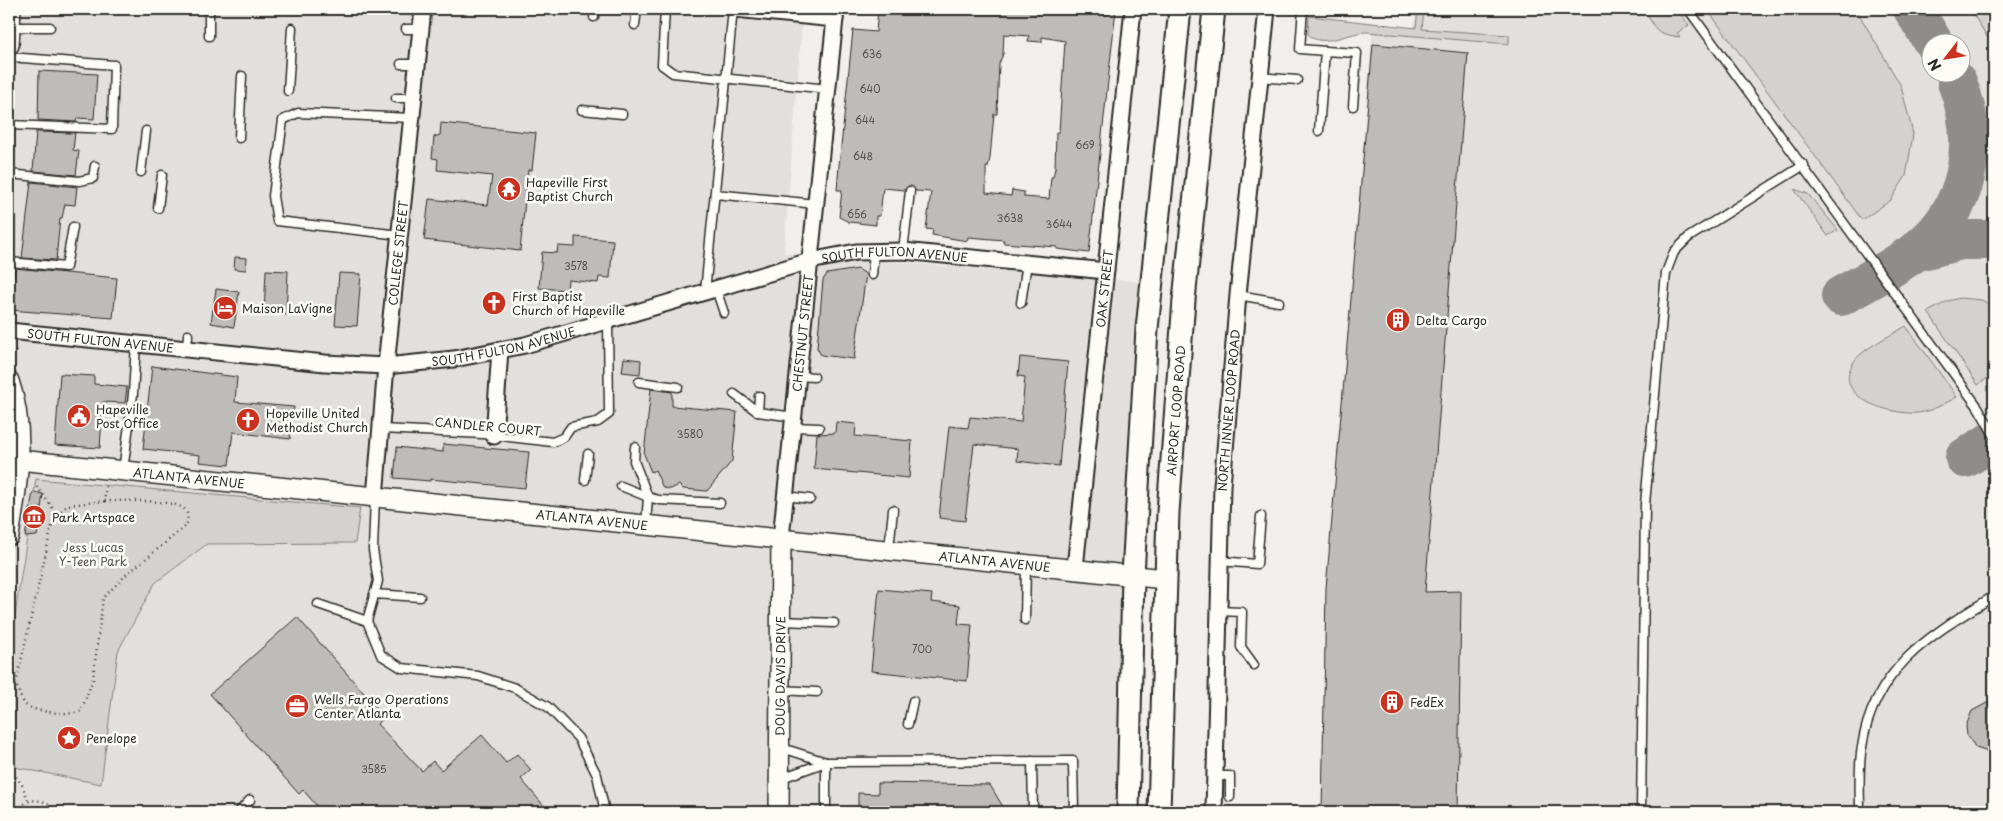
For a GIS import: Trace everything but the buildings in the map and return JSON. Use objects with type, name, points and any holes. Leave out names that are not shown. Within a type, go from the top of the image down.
[{"type":"main road","points":[[1128,812],[1133,575],[1147,329],[1180,9]]},
{"type":"main road","name":"AIRPORT LOOP ROAD","points":[[1159,812],[1168,512],[1184,300],[1214,9]]},
{"type":"street","name":"COLLEGE STREET","points":[[375,497],[386,366],[418,64],[414,29],[423,9]]},
{"type":"street","points":[[734,9],[836,14]]},
{"type":"street","name":"OAK STREET","points":[[1075,568],[1133,9]]},
{"type":"street","name":"NORTH INNER LOOP ROAD","points":[[1214,812],[1219,561],[1223,476],[1258,78],[1267,9]]},
{"type":"street","name":"CHESTNUT STREET","points":[[781,538],[836,14]]},
{"type":"street","name":"SOUTH FULTON AVENUE","points":[[9,331],[142,341],[188,342],[325,364],[386,366],[454,359],[525,345],[810,261],[856,252],[903,250],[1106,271]]},
{"type":"street","points":[[494,436],[500,350]]},
{"type":"street","points":[[9,381],[17,411],[19,460],[9,536]]},
{"type":"street","name":"ATLANTA AVENUE","points":[[19,460],[889,549],[981,556],[1165,579]]},
{"type":"street","name":"DOUG DAVIS DRIVE","points":[[779,812],[781,538]]},
{"type":"lane","points":[[209,9],[209,36]]},
{"type":"lane","points":[[594,17],[596,9]]},
{"type":"lane","points":[[635,25],[637,9]]},
{"type":"lane","points":[[665,9],[662,65],[673,73],[828,89]]},
{"type":"lane","points":[[724,313],[710,290],[715,194],[734,9]]},
{"type":"lane","points":[[1303,9],[1300,49],[1358,53],[1353,106]]},
{"type":"lane","points":[[1688,9],[1804,165],[1978,408],[1994,435]]},
{"type":"lane","points":[[10,27],[50,27]]},
{"type":"lane","points":[[288,91],[292,28]]},
{"type":"lane","points":[[1319,131],[1325,51]]},
{"type":"lane","points":[[9,57],[114,66],[112,129],[9,125]]},
{"type":"lane","points":[[401,64],[418,64]]},
{"type":"lane","points":[[239,138],[242,76]]},
{"type":"lane","points":[[1258,78],[1297,80]]},
{"type":"lane","points":[[396,98],[414,98]]},
{"type":"lane","points":[[582,110],[622,114]]},
{"type":"lane","points":[[400,235],[277,221],[272,196],[283,120],[298,113],[412,118]]},
{"type":"lane","points":[[141,172],[146,131]]},
{"type":"lane","points":[[1641,812],[1645,504],[1666,273],[1674,252],[1689,237],[1804,165]]},
{"type":"lane","points":[[9,174],[79,181],[93,178],[95,166]]},
{"type":"lane","points":[[158,208],[162,175]]},
{"type":"lane","points":[[903,250],[910,190]]},
{"type":"lane","points":[[715,194],[816,204]]},
{"type":"lane","points":[[9,262],[66,267],[73,227]]},
{"type":"lane","points":[[872,275],[874,252]]},
{"type":"lane","points":[[1022,303],[1027,263]]},
{"type":"lane","points":[[1238,295],[1279,302]]},
{"type":"lane","name":"CANDLER COURT","points":[[381,429],[494,436],[553,442],[564,437],[571,427],[598,422],[609,414],[608,320]]},
{"type":"lane","points":[[123,470],[142,341]]},
{"type":"lane","points":[[798,376],[814,377]]},
{"type":"lane","points":[[639,382],[678,387]]},
{"type":"lane","points":[[734,394],[758,412],[819,428]]},
{"type":"lane","points":[[758,412],[759,396]]},
{"type":"lane","points":[[635,447],[634,461],[648,497],[646,524]]},
{"type":"lane","points":[[585,480],[588,454]]},
{"type":"lane","points":[[621,486],[648,497],[720,503]]},
{"type":"lane","points":[[786,496],[810,499]]},
{"type":"lane","points":[[375,497],[373,550],[378,581],[367,622],[381,655],[402,668],[478,676],[515,688],[548,707],[578,738],[598,775],[605,812]]},
{"type":"lane","points":[[889,549],[893,510]]},
{"type":"lane","points":[[1219,561],[1257,564],[1261,516]]},
{"type":"lane","points":[[1025,620],[1026,563]]},
{"type":"lane","points":[[374,594],[420,597]]},
{"type":"lane","points":[[1860,812],[1861,748],[1869,716],[1882,688],[1902,661],[1926,640],[1994,596]]},
{"type":"lane","points":[[318,604],[367,622]]},
{"type":"lane","points":[[1218,611],[1242,612],[1241,647],[1254,664]]},
{"type":"lane","points":[[780,621],[834,623]]},
{"type":"lane","points":[[779,690],[817,692]]},
{"type":"lane","points":[[908,724],[913,701]]},
{"type":"lane","points":[[780,747],[826,762],[1073,761],[1074,812]]},
{"type":"lane","points":[[1032,761],[1033,812]]},
{"type":"lane","points":[[779,779],[826,762]]},
{"type":"lane","points":[[826,762],[826,812]]},
{"type":"lane","points":[[1215,776],[1230,776],[1230,797]]},
{"type":"lane","points":[[239,812],[250,800]]},
{"type":"path","points":[[12,360],[14,352],[19,348]]},
{"type":"path","points":[[104,502],[106,485]]},
{"type":"path","points":[[37,487],[57,514]]},
{"type":"path","points":[[104,502],[160,503],[184,509],[188,520],[186,526],[127,574],[103,598],[93,679],[85,704],[76,714],[32,709],[26,706],[16,683],[46,545],[57,514],[68,505],[104,502]]},
{"type":"path","points":[[9,771],[12,771],[22,785],[29,802]]},
{"type":"path","points":[[18,812],[21,806],[29,802],[44,800],[56,812]]},
{"type":"shaded area","points":[[9,9],[803,9],[784,253],[1159,283],[1128,812],[9,812],[9,766],[101,784],[118,651],[155,583],[207,544],[354,543],[32,498],[9,653]]},
{"type":"shaded area","points":[[1416,9],[1994,9],[1994,812],[1322,812],[1326,588],[1373,27],[1414,30]]},
{"type":"green space","points":[[1418,9],[1424,9],[1422,29],[1509,35],[1509,44],[1367,32],[1336,39],[1320,40],[1308,34],[1309,16],[1416,28]]},
{"type":"green space","points":[[1643,9],[1676,9],[1689,25],[1677,33],[1680,37],[1665,34],[1654,26]]},
{"type":"green space","points":[[1707,9],[1856,9],[1901,86],[1913,134],[1906,176],[1891,200],[1862,220]]},
{"type":"green space","points":[[1970,9],[1994,9],[1994,48]]},
{"type":"green space","points":[[1794,189],[1808,194],[1838,230],[1828,236]]},
{"type":"green space","points":[[1960,298],[1982,300],[1994,308],[1994,373],[1978,385],[1928,312],[1948,301]]},
{"type":"green space","points":[[1906,326],[1957,397],[1943,405],[1918,413],[1894,411],[1868,402],[1857,395],[1850,386],[1848,376],[1857,358],[1877,343]]},
{"type":"green space","name":"Jess Lucas Y-Teen Park","points":[[36,479],[360,508],[355,543],[207,544],[155,583],[118,651],[101,784],[9,766],[9,653]]},
{"type":"taxiway","points":[[1913,9],[1927,32]]},
{"type":"taxiway","points":[[1841,296],[1889,269],[1916,251],[1949,216],[1966,174],[1969,151],[1968,128],[1957,82]]},
{"type":"taxiway","points":[[1915,252],[1961,240],[1994,240]]},
{"type":"taxiway","points":[[1965,458],[1994,440]]},
{"type":"place","name":"Hapeville First Baptist Church","points":[[509,189]]},
{"type":"place","name":"First Baptist Church of Hapeville","points":[[494,303]]},
{"type":"place","name":"Maison LaVigne","points":[[225,308]]},
{"type":"place","name":"Delta Cargo","points":[[1398,320]]},
{"type":"place","name":"Hapeville Post Office","points":[[79,416]]},
{"type":"place","name":"Hopeville United Methodist Church","points":[[248,420]]},
{"type":"place","name":"Park Artspace","points":[[34,517]]},
{"type":"place","name":"FedEx","points":[[1392,702]]},
{"type":"place","name":"Wells Fargo Operations Center Atlanta","points":[[297,706]]},
{"type":"place","name":"Penelope","points":[[69,738]]}]
